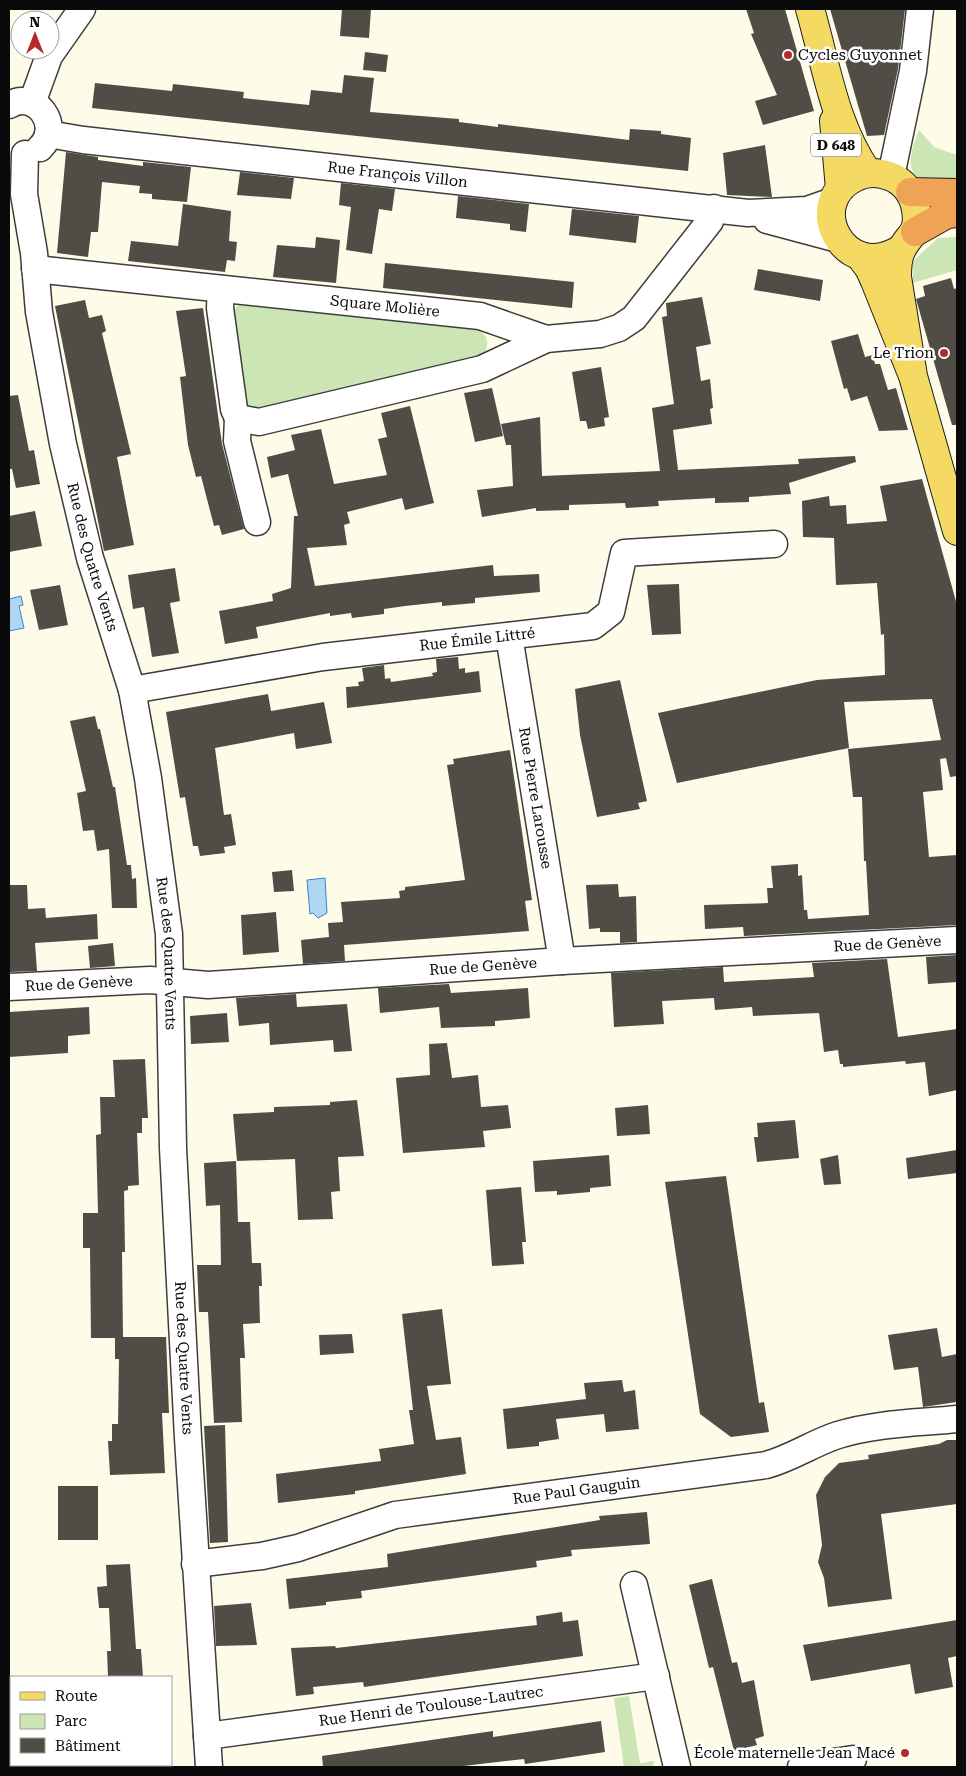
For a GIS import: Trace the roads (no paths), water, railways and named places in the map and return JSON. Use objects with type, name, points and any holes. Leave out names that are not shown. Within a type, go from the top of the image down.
[{"type":"highway","points":[[890,181],[957,194]]},
{"type":"highway","points":[[908,240],[947,214],[957,213]]},
{"type":"main road","name":"D 648","points":[[810,9],[833,100],[856,155],[890,181]]},
{"type":"main road","name":"D 648","points":[[833,100],[837,195]]},
{"type":"main road","points":[[912,376],[897,277],[897,263],[908,240],[917,212],[890,181],[852,179],[837,195],[831,217],[838,239],[844,246],[860,256],[869,268],[875,281],[912,376],[957,531]]},
{"type":"main road","points":[[860,256],[882,258],[908,240]]},
{"type":"street","points":[[17,152],[37,150],[48,134],[46,116],[21,104],[49,56],[82,9]]},
{"type":"street","points":[[890,181],[913,71],[920,9]]},
{"type":"street","name":"Rue François Villon","points":[[48,134],[83,140],[714,208],[748,213],[838,239]]},
{"type":"street","name":"Rue des Quatre Vents","points":[[17,152],[35,269],[39,312],[63,444],[90,558],[132,690],[148,778],[169,934],[173,1148],[195,1564],[209,1767]]},
{"type":"street","name":"Rue François Villon","points":[[748,213],[807,210],[837,195]]},
{"type":"street","name":"Square Molière","points":[[238,418],[259,422],[482,369],[546,339],[600,334],[619,328],[634,318],[710,221],[714,208]]},
{"type":"street","name":"Square Molière","points":[[35,269],[480,316],[546,339]]},
{"type":"street","points":[[221,289],[221,317],[234,408],[238,418],[237,441],[257,522]]},
{"type":"street","name":"Rue Émile Littré","points":[[132,690],[323,657],[593,626],[611,612],[624,554],[774,544]]},
{"type":"street","name":"Rue Pierre Larousse","points":[[509,636],[562,961]]},
{"type":"street","name":"Rue de Genève","points":[[9,987],[150,980],[208,985],[562,961],[957,940]]},
{"type":"street","name":"Rue Paul Gauguin","points":[[195,1564],[262,1556],[298,1548],[395,1515],[766,1465],[785,1460],[836,1436],[862,1429],[957,1419]]},
{"type":"street","points":[[634,1584],[677,1767]]},
{"type":"street","name":"Rue Henri de Toulouse-Lautrec","points":[[207,1736],[656,1676]]},
{"type":"street","points":[[801,1767],[853,1759]]},
{"type":"water","points":[[21,596],[23,605],[19,606],[24,628],[9,631],[9,599]]},
{"type":"water","points":[[325,878],[327,913],[318,918],[313,913],[310,914],[307,880]]},
{"type":"place","name":"Cycles Guyonnet","points":[[788,55]]},
{"type":"place","name":"Le Trion","points":[[944,353]]},
{"type":"place","name":"École maternelle Jean Macé","points":[[905,1753]]}]
